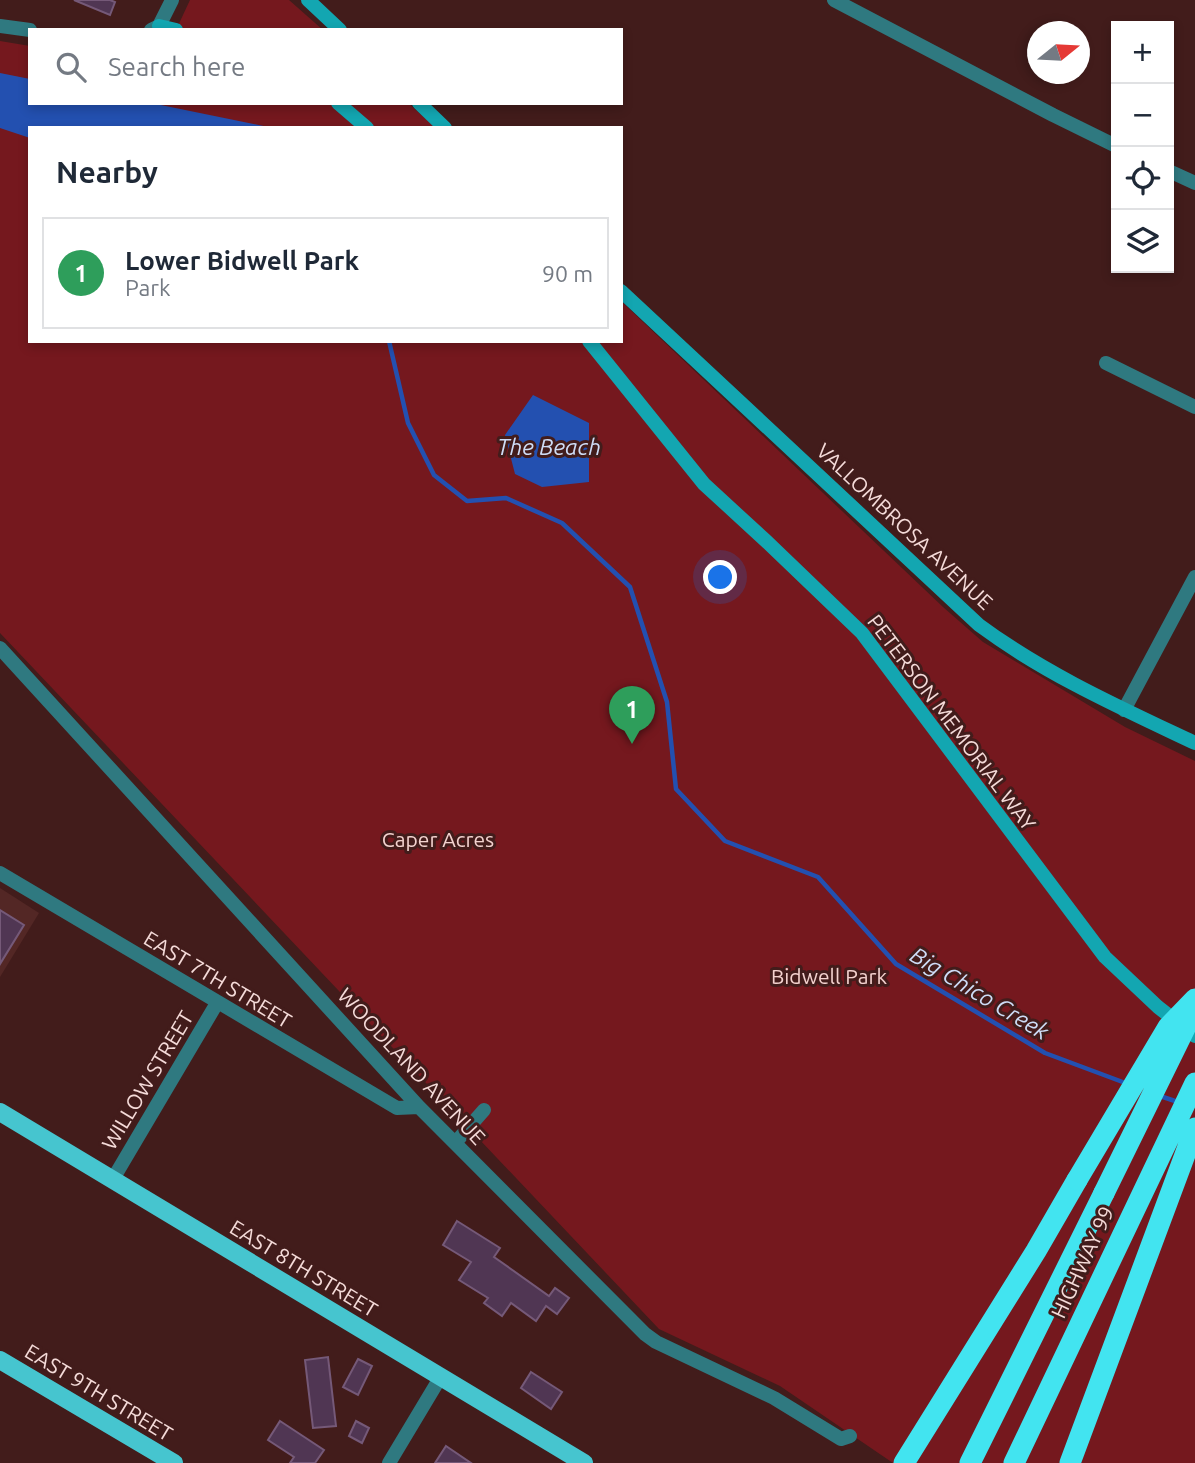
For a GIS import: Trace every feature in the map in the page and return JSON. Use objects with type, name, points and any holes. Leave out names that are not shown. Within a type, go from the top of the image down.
[{"type":"highway","points":[[904,1463],[1029,1262],[1168,1027],[1195,999]]},
{"type":"highway","points":[[970,1463],[1195,1008]]},
{"type":"highway","name":"HIGHWAY 99","points":[[1014,1463],[1195,1083]]},
{"type":"highway","points":[[1070,1463],[1195,1128]]},
{"type":"main road","name":"EAST 8TH STREET","points":[[0,1112],[584,1463]]},
{"type":"main road","name":"EAST 9TH STREET","points":[[0,1360],[174,1463]]},
{"type":"street","points":[[155,28],[173,0]]},
{"type":"street","points":[[308,0],[338,28]]},
{"type":"street","points":[[834,0],[1111,144]]},
{"type":"street","points":[[0,26],[28,30]]},
{"type":"street","points":[[340,105],[365,126]]},
{"type":"street","points":[[421,105],[443,126]]},
{"type":"street","points":[[1174,173],[1195,183]]},
{"type":"street","name":"VALLOMBROSA AVENUE","points":[[623,293],[979,625],[1016,652],[1124,710],[1195,743]]},
{"type":"street","name":"PETERSON MEMORIAL WAY","points":[[591,343],[704,484],[862,633],[1105,957],[1158,1007],[1195,1036]]},
{"type":"street","points":[[1106,363],[1195,407]]},
{"type":"street","points":[[1124,710],[1195,577]]},
{"type":"street","name":"WOODLAND AVENUE","points":[[0,648],[419,1107],[656,1342],[774,1398],[841,1439],[850,1436]]},
{"type":"street","name":"EAST 7TH STREET","points":[[0,873],[397,1108],[419,1107]]},
{"type":"street","name":"WILLOW STREET","points":[[113,1179],[217,1003]]},
{"type":"street","points":[[455,1143],[484,1110]]},
{"type":"street","points":[[389,1463],[440,1378]]},
{"type":"shaded area","points":[[0,888],[39,913],[0,977]]},
{"type":"green space","points":[[190,0],[289,0],[321,28],[177,28]]},
{"type":"green space","name":"Bidwell Park","points":[[0,41],[28,46],[28,105],[410,105],[434,126],[28,126],[28,343],[623,343],[623,303],[983,642],[1125,727],[1195,761],[1195,1463],[893,1463],[780,1386],[659,1329],[0,633]]},
{"type":"water","points":[[0,73],[28,79],[28,105],[161,105],[263,126],[28,126],[28,137],[0,128]]},
{"type":"water","name":"The Beach","points":[[533,395],[589,423],[589,482],[542,487],[515,474],[505,435]]},
{"type":"building","points":[[74,0],[110,0],[115,2],[110,15]]},
{"type":"building","points":[[0,910],[24,925],[0,964]]},
{"type":"building","points":[[457,1221],[500,1248],[494,1257],[549,1296],[555,1288],[569,1298],[557,1314],[546,1306],[536,1321],[511,1303],[502,1316],[484,1303],[488,1298],[459,1280],[471,1262],[443,1245]]},
{"type":"building","points":[[328,1357],[336,1426],[313,1428],[305,1360]]},
{"type":"building","points":[[358,1359],[372,1366],[358,1395],[343,1387]]},
{"type":"building","points":[[531,1372],[562,1392],[551,1409],[521,1388]]},
{"type":"building","points":[[280,1421],[324,1450],[315,1463],[290,1463],[294,1457],[268,1440]]},
{"type":"building","points":[[356,1421],[369,1428],[362,1443],[349,1436]]},
{"type":"building","points":[[446,1446],[471,1463],[435,1463]]},
{"type":"waterway","name":"Big Chico Creek","points":[[389,343],[408,423],[434,475],[467,501],[506,498],[562,523],[630,587],[667,702],[676,789],[725,841],[818,877],[896,964],[1045,1053],[1128,1084]]},
{"type":"waterway","name":"Big Chico Creek","points":[[1160,1096],[1178,1102]]},
{"type":"place","name":"Lower Bidwell Park","points":[[632,744]]},
{"type":"park label","name":"Caper Acres","points":[[438,839]]}]
